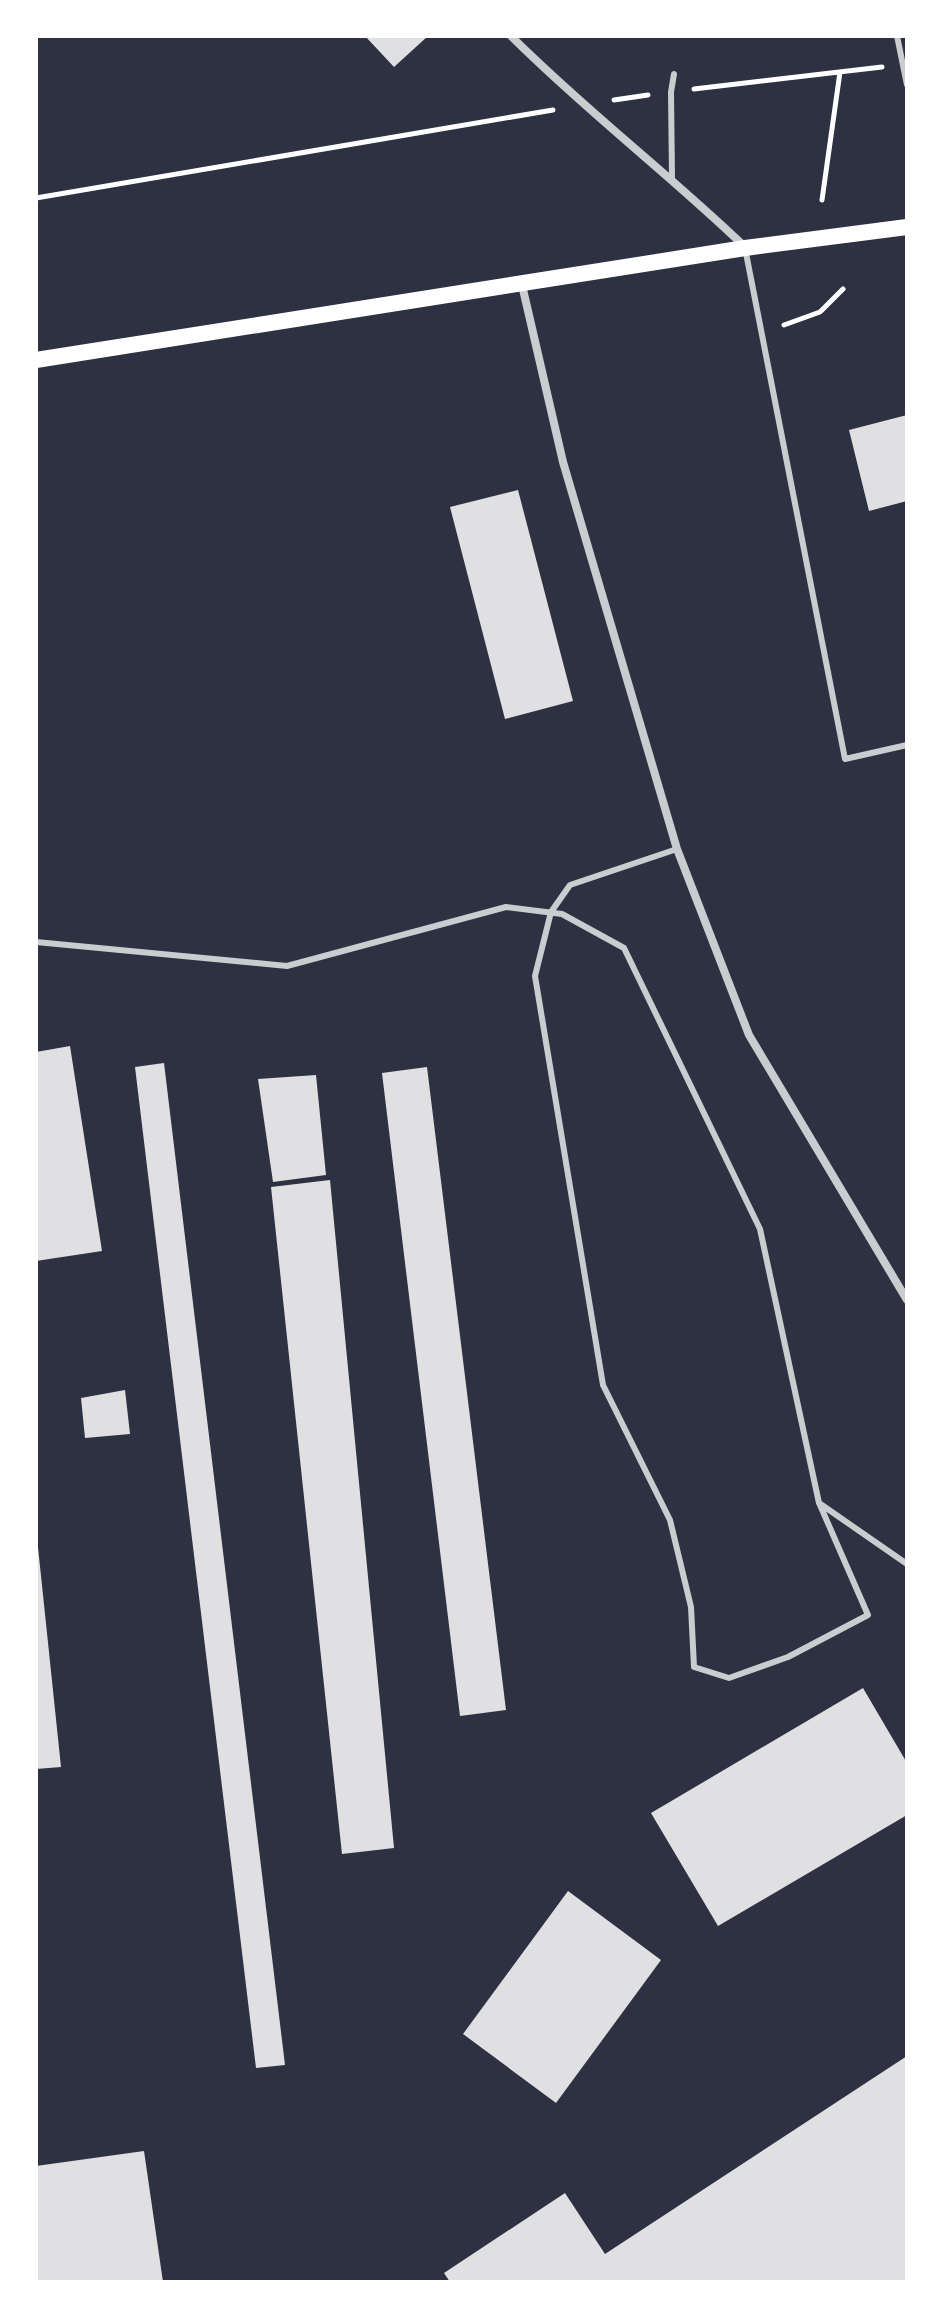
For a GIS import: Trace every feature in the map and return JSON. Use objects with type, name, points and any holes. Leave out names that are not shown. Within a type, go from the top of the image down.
[{"type":"main road","points":[[36,360],[745,248],[907,227]]},
{"type":"street","points":[[511,36],[583,105],[672,177],[745,248]]},
{"type":"street","points":[[522,285],[563,462],[677,849],[749,1035],[907,1300]]},
{"type":"lane","points":[[897,36],[907,85]]},
{"type":"lane","points":[[672,177],[671,92],[674,74]]},
{"type":"lane","points":[[745,248],[845,759],[907,745]]},
{"type":"lane","points":[[36,942],[287,966],[506,907],[551,912],[562,914],[624,948],[760,1229],[819,1503],[868,1615],[788,1657],[729,1678],[694,1667],[691,1607],[670,1520],[603,1385],[535,976],[551,912],[570,885],[677,849]]},
{"type":"lane","points":[[819,1503],[907,1564]]},
{"type":"path","points":[[36,198],[583,105],[902,64]]},
{"type":"path","points":[[822,200],[840,72]]},
{"type":"path","points":[[762,334],[820,312],[843,289]]},
{"type":"building","points":[[365,36],[428,36],[394,67]]},
{"type":"building","points":[[907,415],[907,501],[869,511],[849,430]]},
{"type":"building","points":[[518,490],[573,701],[505,719],[450,507]]},
{"type":"building","points":[[70,1046],[102,1251],[36,1261],[36,1052]]},
{"type":"building","points":[[164,1063],[285,2065],[256,2068],[135,1067]]},
{"type":"building","points":[[427,1067],[506,1710],[460,1716],[382,1073]]},
{"type":"building","points":[[316,1075],[326,1175],[273,1182],[258,1079]]},
{"type":"building","points":[[330,1180],[394,1848],[342,1854],[271,1187]]},
{"type":"building","points":[[125,1390],[130,1434],[85,1438],[81,1398]]},
{"type":"building","points":[[36,1528],[61,1767],[36,1769]]},
{"type":"building","points":[[863,1688],[907,1763],[907,1815],[718,1926],[651,1813]]},
{"type":"building","points":[[568,1891],[661,1960],[556,2103],[463,2034]]},
{"type":"building","points":[[907,2056],[907,2282],[450,2282],[444,2273],[565,2193],[605,2254]]},
{"type":"building","points":[[144,2151],[163,2282],[37,2282],[36,2166]]}]
